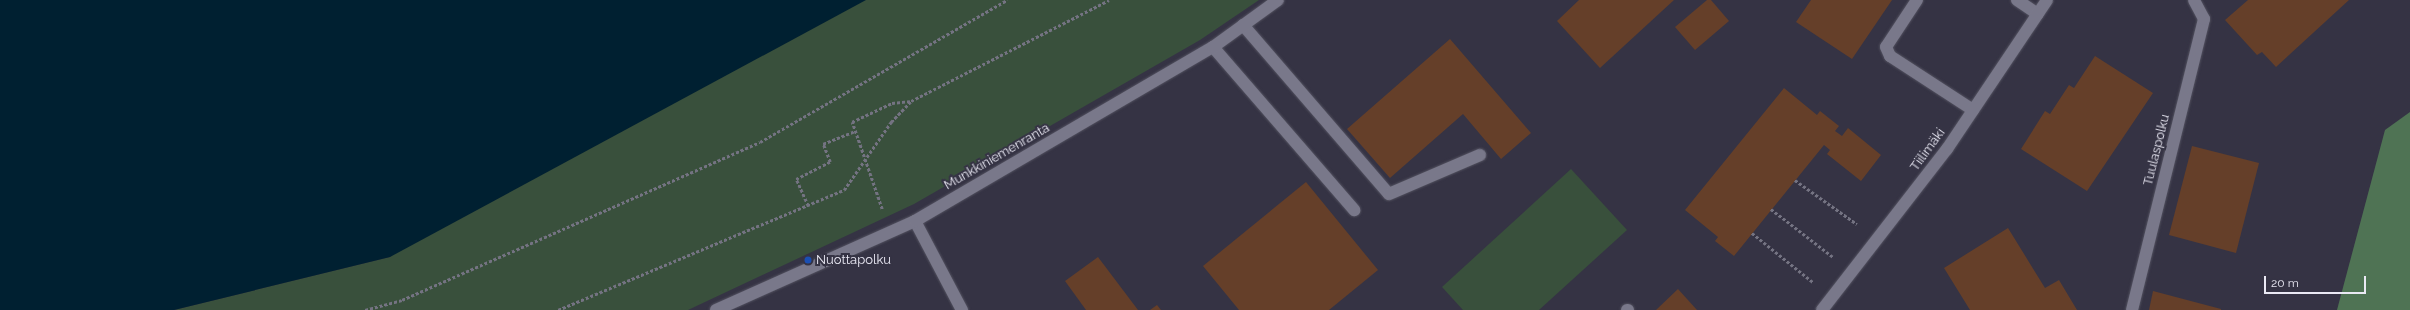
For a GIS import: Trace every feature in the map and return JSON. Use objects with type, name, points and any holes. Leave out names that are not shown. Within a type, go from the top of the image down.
[{"type":"street","name":"Munkkiniemenranta","points":[[716,310],[890,230],[915,221],[1213,47],[1278,0]]},
{"type":"street","points":[[1917,0],[1886,47],[1890,56],[1973,110]]},
{"type":"street","points":[[2017,0],[2038,14]]},
{"type":"street","name":"Tiilimäki","points":[[1822,310],[1879,240],[1973,110],[2047,0]]},
{"type":"street","name":"Tuulaspolku","points":[[2132,310],[2204,18],[2197,1]]},
{"type":"street","points":[[1244,25],[1389,194],[1480,155]]},
{"type":"street","points":[[1213,47],[1354,210]]},
{"type":"street","points":[[915,221],[962,310]]},
{"type":"path","points":[[365,310],[402,300],[760,142],[1007,0]]},
{"type":"path","points":[[558,310],[844,190],[865,162],[891,122],[911,101],[1109,0]]},
{"type":"path","points":[[890,230],[852,122],[892,103],[911,101]]},
{"type":"path","points":[[808,206],[796,179],[830,162],[823,144],[856,131]]},
{"type":"path","points":[[1795,180],[1879,240]]},
{"type":"path","points":[[1771,209],[1853,271]]},
{"type":"path","points":[[1752,233],[1832,297]]},
{"type":"green space","points":[[663,0],[1259,0],[1200,40],[914,204],[688,310],[174,310],[390,257]]},
{"type":"green space","points":[[2410,112],[2410,310],[2337,310],[2385,130]]},
{"type":"green space","points":[[1571,169],[1627,230],[1539,310],[1463,310],[1442,287]]},
{"type":"water","points":[[0,0],[866,0],[390,257],[174,310],[0,310]]},
{"type":"building","points":[[1579,0],[1674,0],[1600,68],[1557,21]]},
{"type":"building","points":[[1707,0],[1711,0],[1729,21],[1695,50],[1675,27]]},
{"type":"building","points":[[1811,0],[1892,0],[1852,59],[1796,22]]},
{"type":"building","points":[[2248,0],[2349,0],[2276,67],[2262,52],[2257,55],[2225,20]]},
{"type":"building","points":[[1450,39],[1531,133],[1501,159],[1463,114],[1390,178],[1347,129]]},
{"type":"building","points":[[2095,56],[2153,93],[2087,191],[2021,149],[2045,111],[2050,114],[2069,85],[2074,88]]},
{"type":"building","points":[[1784,88],[1817,115],[1820,111],[1839,126],[1835,131],[1842,136],[1848,128],[1881,155],[1861,181],[1827,154],[1830,150],[1824,145],[1734,256],[1715,241],[1718,237],[1685,210]]},
{"type":"building","points":[[2192,146],[2259,163],[2236,253],[2169,235]]},
{"type":"building","points":[[1306,182],[1378,270],[1329,310],[1239,310],[1203,266]]},
{"type":"building","points":[[2008,228],[2045,288],[2059,280],[2077,310],[1970,310],[1944,268]]},
{"type":"building","points":[[1098,257],[1138,310],[1086,310],[1065,281]]},
{"type":"building","points":[[1678,289],[1697,310],[1656,310]]},
{"type":"building","points":[[2153,291],[2221,309],[2221,310],[2149,310]]},
{"type":"building","points":[[1157,305],[1161,310],[1150,310]]},
{"type":"place","name":"Nuottapolku","points":[[808,260]]}]
